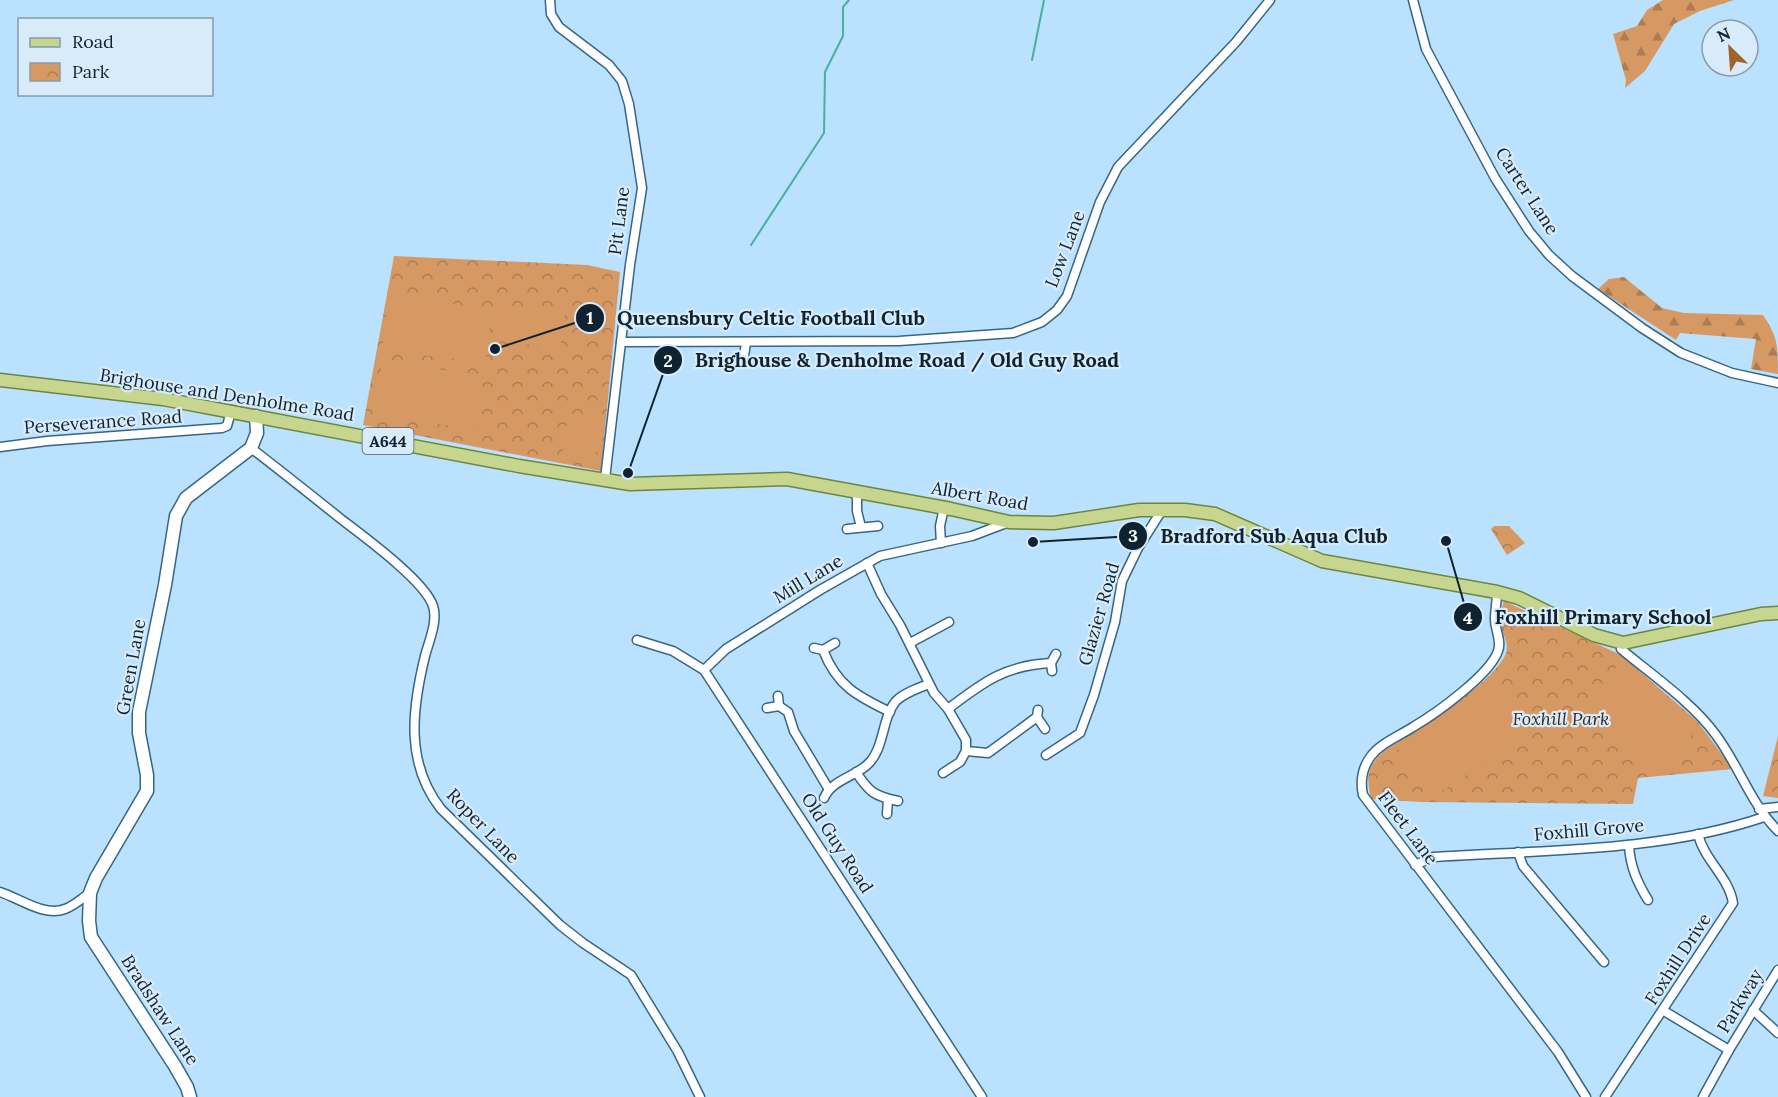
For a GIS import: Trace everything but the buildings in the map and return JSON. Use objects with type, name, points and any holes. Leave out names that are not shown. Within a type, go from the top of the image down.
[{"type":"main road","name":"Brighouse and Denholme Road","points":[[0,380],[163,399],[519,466]]},
{"type":"main road","name":"Albert Road","points":[[519,466],[630,484],[787,479],[1009,522],[1054,523],[1139,510],[1185,510],[1215,514],[1322,561],[1497,592]]},
{"type":"main road","name":"A644","points":[[1497,592],[1519,598],[1594,635],[1623,643],[1752,615],[1778,614]]},
{"type":"street","name":"Pit Lane","points":[[550,0],[551,14],[559,27],[609,65],[622,81],[629,104],[642,188],[630,265],[605,479]]},
{"type":"street","name":"Low Lane","points":[[621,342],[899,341],[1013,333],[1042,322],[1057,310],[1067,296],[1100,202],[1118,167],[1236,42],[1270,0]]},
{"type":"street","name":"Carter Lane","points":[[1413,0],[1426,49],[1495,178],[1529,231],[1549,255],[1572,276],[1642,328],[1681,353],[1732,373],[1778,382]]},
{"type":"street","points":[[744,356],[746,343]]},
{"type":"street","name":"Perseverance Road","points":[[0,447],[47,441],[222,428],[227,426],[231,411]]},
{"type":"street","points":[[251,448],[257,433],[256,416]]},
{"type":"street","name":"Green Lane","points":[[95,945],[89,928],[90,893],[99,871],[147,791],[147,775],[139,733],[139,712],[164,593],[176,516],[186,498],[251,448]]},
{"type":"street","name":"Roper Lane","points":[[251,448],[386,554],[424,592],[434,607],[434,621],[418,689],[414,734],[418,769],[426,786],[441,809],[560,925],[631,975],[678,1052],[700,1097]]},
{"type":"street","points":[[857,492],[857,511],[861,527]]},
{"type":"street","points":[[941,543],[940,526],[944,508]]},
{"type":"street","name":"Glazier Road","points":[[1046,754],[1080,733],[1094,695],[1115,622],[1122,581],[1138,548],[1162,510]]},
{"type":"street","name":"Mill Lane","points":[[704,670],[726,649],[820,590],[880,556],[981,533],[1009,522]]},
{"type":"street","points":[[847,529],[878,526]]},
{"type":"street","points":[[867,563],[934,693],[948,709],[966,740],[966,751],[960,762],[946,771],[946,759]]},
{"type":"street","name":"Fleet Lane","points":[[1497,592],[1495,621],[1499,642],[1498,651],[1492,662],[1473,682],[1445,705],[1376,751],[1364,770],[1361,783],[1363,795],[1558,1052],[1586,1097]]},
{"type":"street","points":[[910,643],[948,622]]},
{"type":"street","name":"Old Guy Road","points":[[637,640],[673,651],[704,670],[982,1097]]},
{"type":"street","points":[[834,643],[819,649],[842,683],[856,695],[890,712]]},
{"type":"street","points":[[1623,643],[1621,649],[1691,708],[1715,733],[1762,813],[1778,831]]},
{"type":"street","points":[[948,709],[969,692],[1003,671],[1033,664],[1052,667],[1056,654]]},
{"type":"street","points":[[824,798],[828,788],[867,765],[897,701],[908,693],[929,684]]},
{"type":"street","points":[[778,696],[779,706]]},
{"type":"street","points":[[766,708],[779,706],[788,712],[794,731],[828,788]]},
{"type":"street","points":[[966,751],[988,753],[1038,714],[1045,729]]},
{"type":"street","points":[[856,772],[867,789],[879,797],[898,801]]},
{"type":"street","points":[[887,814],[888,799]]},
{"type":"street","name":"Foxhill Grove","points":[[1415,865],[1433,857],[1629,845],[1698,834],[1745,824],[1762,813],[1778,807]]},
{"type":"street","name":"Foxhill Drive","points":[[1605,1097],[1664,1011],[1733,903],[1731,891],[1700,844],[1698,834]]},
{"type":"street","points":[[1629,845],[1630,862],[1648,900]]},
{"type":"street","points":[[1518,852],[1523,866],[1604,962]]},
{"type":"street","points":[[0,892],[32,905],[56,911],[66,909],[90,893]]},
{"type":"street","name":"Bradshaw Lane","points":[[95,945],[144,1015],[187,1087],[190,1097]]},
{"type":"street","name":"Parkway","points":[[1703,1097],[1778,970]]},
{"type":"street","points":[[1754,1010],[1778,1033]]},
{"type":"street","points":[[1664,1011],[1729,1050]]},
{"type":"green space","points":[[1663,0],[1734,0],[1700,11],[1674,24],[1645,71],[1625,88],[1626,80],[1613,34],[1637,26],[1647,10]]},
{"type":"green space","points":[[394,256],[587,265],[620,272],[601,471],[363,425]]},
{"type":"green space","points":[[1624,277],[1662,308],[1684,313],[1763,315],[1776,342],[1778,374],[1751,369],[1756,339],[1680,333],[1676,340],[1598,289],[1609,279]]},
{"type":"green space","points":[[389,296],[492,309],[485,363],[382,350]]},
{"type":"green space","points":[[498,304],[565,312],[560,349],[493,340]]},
{"type":"green space","points":[[382,362],[484,375],[477,429],[375,416]]},
{"type":"green space","points":[[568,415],[601,419],[595,462],[562,457]]},
{"type":"green space","points":[[1494,526],[1509,526],[1525,543],[1507,555],[1491,529]]},
{"type":"green space","name":"Foxhill Park","points":[[1504,601],[1621,655],[1697,721],[1733,769],[1638,778],[1633,804],[1420,802],[1371,799],[1369,775],[1378,756],[1473,690],[1495,670],[1503,659],[1507,650],[1500,623]]},
{"type":"green space","points":[[1622,661],[1697,729],[1658,773],[1583,705]]},
{"type":"green space","points":[[1498,677],[1533,730],[1431,799],[1396,746]]},
{"type":"green space","points":[[1778,736],[1778,798],[1763,796]]},
{"type":"waterway","points":[[751,245],[824,133],[825,72],[843,36],[843,7],[849,0]]},
{"type":"waterway","points":[[1032,60],[1044,0]]},
{"type":"place","name":"Queensbury Celtic Football Club","points":[[495,349]]},
{"type":"place","name":"Brighouse & Denholme Road / Old Guy Road","points":[[628,473]]},
{"type":"place","name":"Foxhill Primary School","points":[[1446,541]]},
{"type":"place","name":"Bradford Sub Aqua Club","points":[[1033,542]]}]
